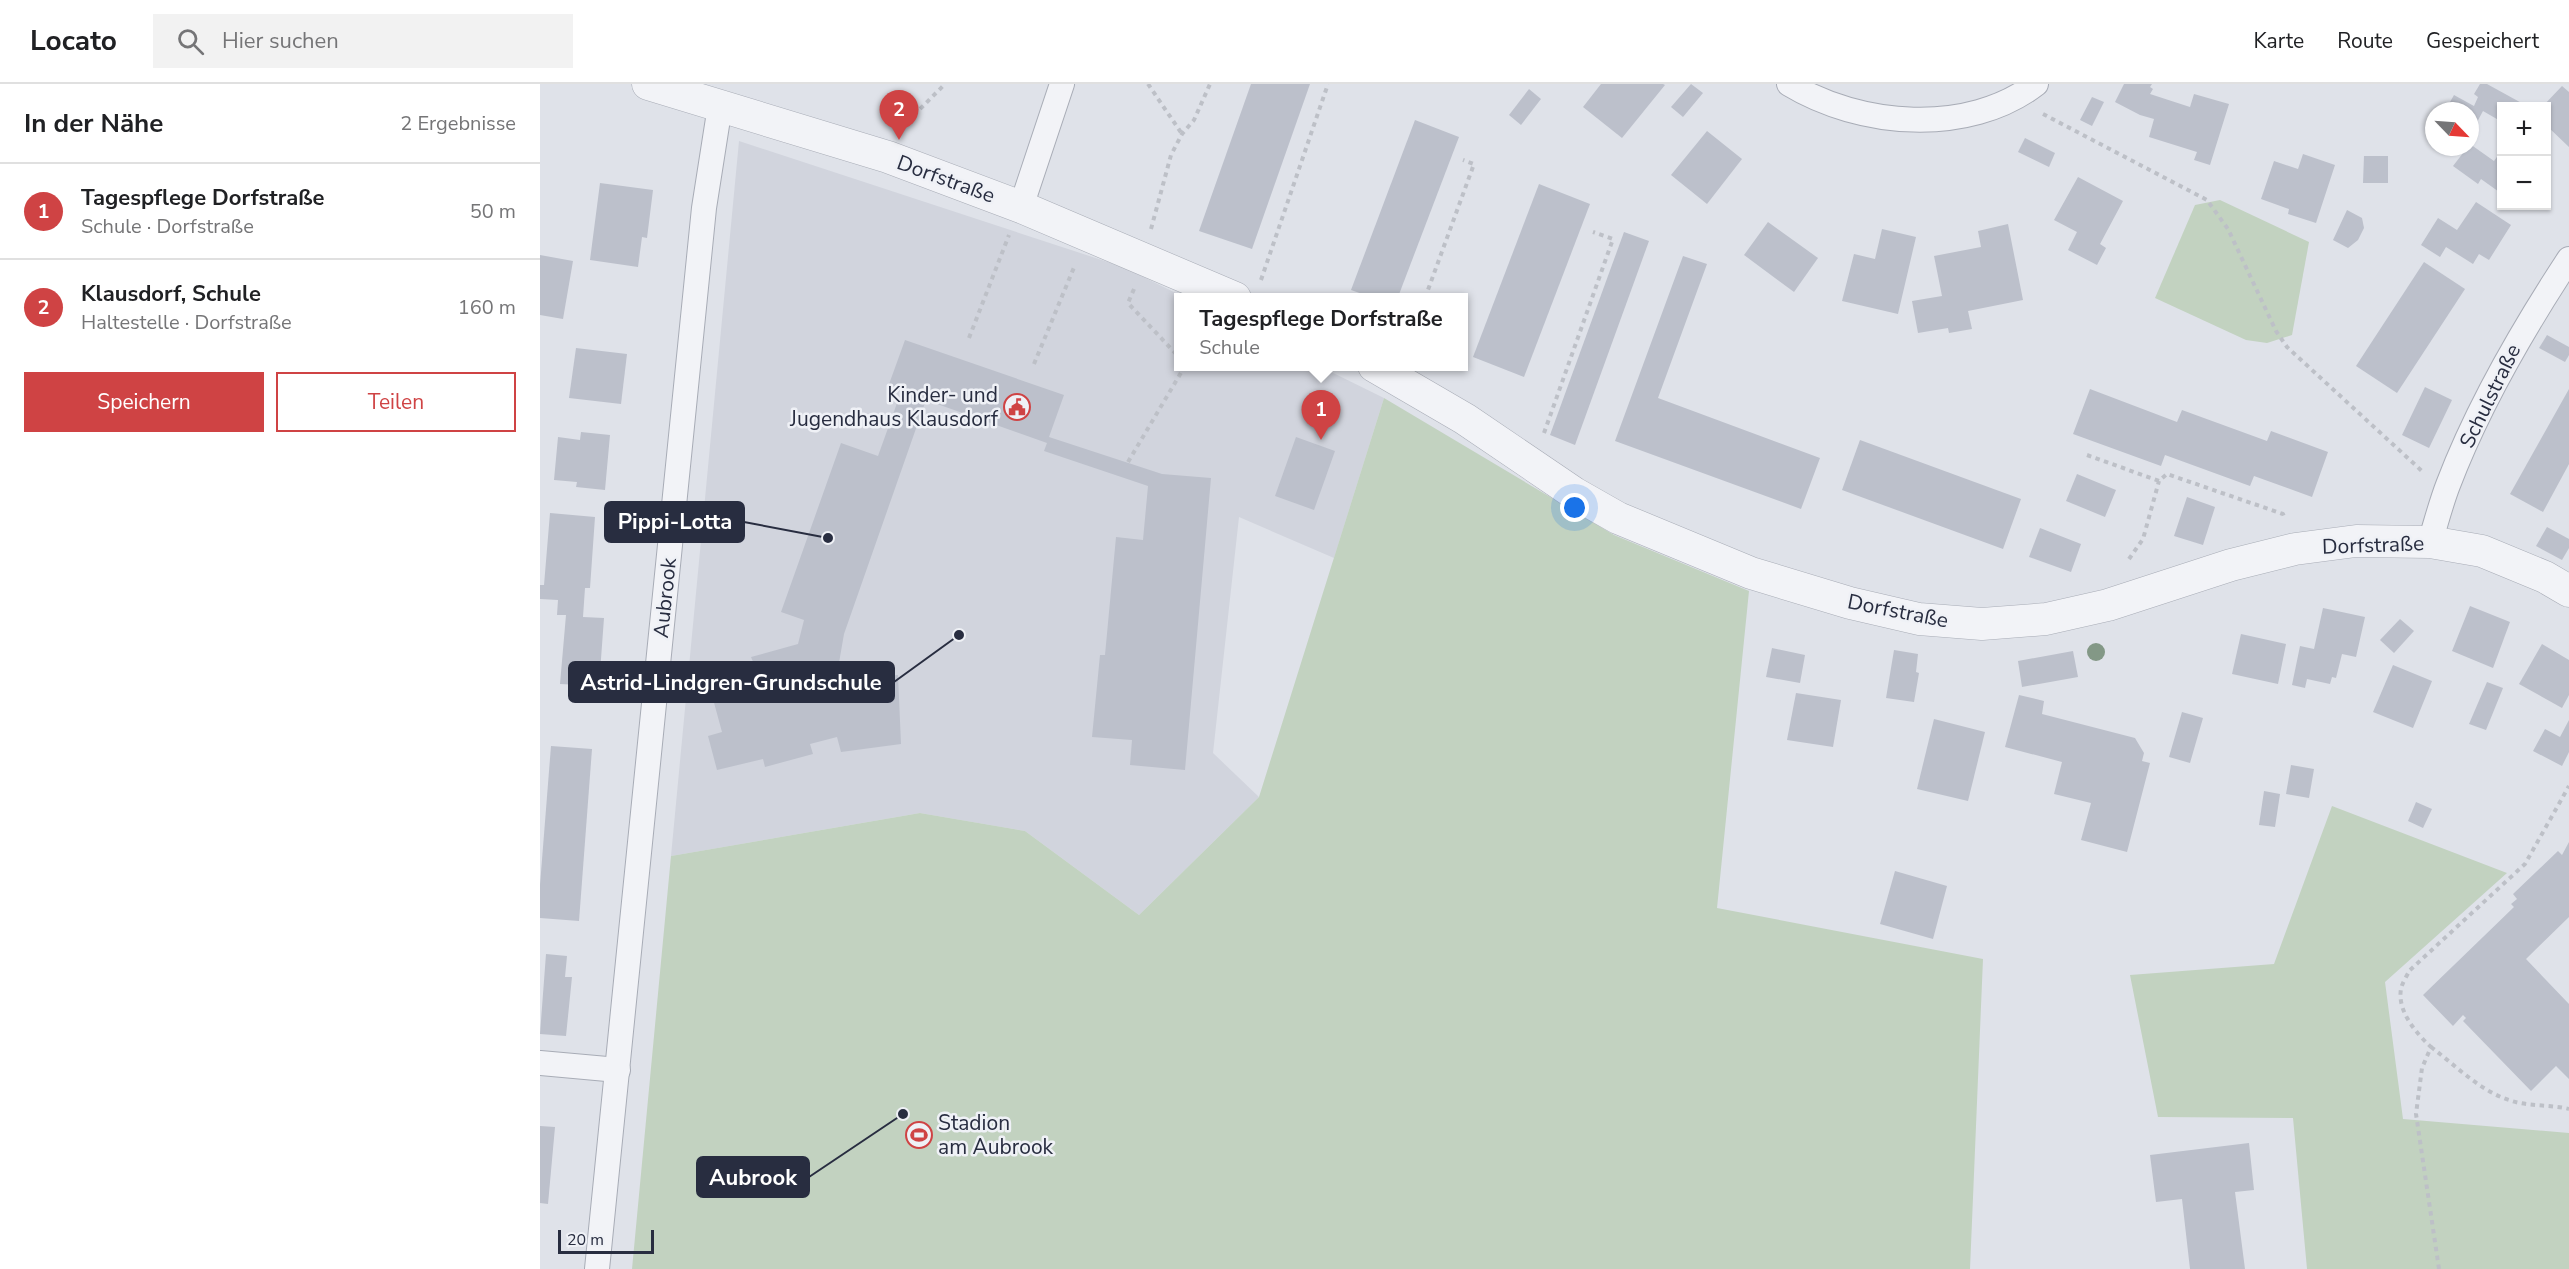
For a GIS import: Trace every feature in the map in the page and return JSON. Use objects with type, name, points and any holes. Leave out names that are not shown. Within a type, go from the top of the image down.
[{"type":"street","name":"Dorfstraße","points":[[648,84],[875,153],[1021,207],[1146,259],[1247,292]]},
{"type":"street","points":[[1021,207],[1062,84]]},
{"type":"street","points":[[1790,84],[1801,91],[1848,109],[1889,117],[1934,120],[1983,110],[2030,89]]},
{"type":"street","name":"Aubrook","points":[[597,1269],[704,208],[720,106]]},
{"type":"street","name":"Schulstraße","points":[[2430,542],[2448,485],[2491,391],[2518,340],[2569,259]]},
{"type":"street","name":"Dorfstraße","points":[[1383,371],[1465,419],[1574,493],[1618,518],[1751,573],[1850,603],[1919,619],[1982,624],[2046,619],[2108,605],[2231,565],[2295,549],[2356,541],[2430,542],[2482,550],[2569,591]]},
{"type":"street","points":[[540,1063],[618,1070]]},
{"type":"path","points":[[875,153],[945,84]]},
{"type":"path","points":[[1148,84],[1182,134]]},
{"type":"path","points":[[1152,224],[1171,155],[1182,134],[1194,120],[1210,84]]},
{"type":"path","points":[[1247,292],[1328,84]]},
{"type":"path","points":[[2030,89],[2043,114],[2207,200],[2228,229],[2276,331],[2287,347],[2421,471],[2448,485]]},
{"type":"path","points":[[1426,293],[1474,164],[1462,160]]},
{"type":"path","points":[[969,338],[1021,207]]},
{"type":"path","points":[[1543,434],[1613,239],[1593,232]]},
{"type":"path","points":[[1034,364],[1088,234]]},
{"type":"path","points":[[1146,259],[1128,303],[1174,351]]},
{"type":"path","points":[[1128,462],[1182,371]]},
{"type":"path","points":[[2086,454],[2159,481]]},
{"type":"path","points":[[2129,559],[2143,539],[2159,481],[2167,474],[2283,514],[2295,549]]},
{"type":"path","points":[[2569,786],[2525,864],[2471,917],[2409,971],[2401,989],[2404,1012],[2419,1036],[2485,1088],[2506,1100],[2527,1105],[2569,1109]]},
{"type":"path","points":[[2431,1047],[2422,1068],[2416,1114],[2439,1269]]},
{"type":"shaded area","points":[[739,141],[1123,267],[1176,293],[1174,293],[1174,371],[1329,371],[1384,398],[1334,558],[1239,517],[1213,753],[1259,797],[1139,915],[1025,831],[920,813],[671,856]]},
{"type":"green space","points":[[2220,200],[2309,242],[2292,335],[2267,343],[2246,340],[2155,298],[2195,205]]},
{"type":"green space","points":[[1384,398],[1614,535],[1749,591],[1717,908],[1983,959],[1970,1269],[632,1269],[671,856],[920,813],[1025,831],[1139,915],[1259,797]]},
{"type":"green space","points":[[2332,806],[2507,873],[2385,982],[2403,1119],[2569,1133],[2569,1269],[2307,1269],[2293,1118],[2158,1117],[2130,975],[2274,964]]},
{"type":"building","points":[[1251,84],[1310,84],[1252,249],[1199,231]]},
{"type":"building","points":[[1601,84],[1665,85],[1622,138],[1583,107]]},
{"type":"building","points":[[1691,84],[1703,93],[1683,117],[1671,107]]},
{"type":"building","points":[[2124,84],[2152,84],[2150,87],[2153,89],[2150,94],[2190,107],[2194,94],[2229,104],[2210,165],[2194,160],[2197,152],[2149,137],[2154,119],[2140,115],[2115,102]]},
{"type":"building","points":[[2480,84],[2487,84],[2520,102],[2497,102],[2497,119],[2483,111],[2479,118],[2479,102],[2476,102],[2478,97],[2474,94]]},
{"type":"building","points":[[2562,86],[2569,92],[2569,147],[2551,130],[2551,102],[2547,102]]},
{"type":"building","points":[[1529,89],[1541,99],[1521,125],[1509,115]]},
{"type":"building","points":[[2454,95],[2467,102],[2450,102]]},
{"type":"building","points":[[2092,97],[2104,102],[2092,126],[2080,120]]},
{"type":"building","points":[[1415,120],[1459,137],[1400,293],[1360,293],[1351,290]]},
{"type":"building","points":[[1707,131],[1742,159],[1707,204],[1671,175]]},
{"type":"building","points":[[2025,138],[2055,153],[2049,167],[2018,152]]},
{"type":"building","points":[[2479,150],[2494,161],[2497,157],[2497,190],[2481,179],[2478,184],[2453,166],[2461,156],[2479,156]]},
{"type":"building","points":[[2303,154],[2335,165],[2316,223],[2288,214],[2289,209],[2261,199],[2274,161],[2298,169]]},
{"type":"building","points":[[2364,156],[2388,156],[2388,183],[2363,183]]},
{"type":"building","points":[[2078,177],[2123,201],[2100,244],[2106,248],[2097,265],[2068,250],[2077,232],[2054,220]]},
{"type":"building","points":[[600,183],[653,190],[647,238],[642,237],[638,267],[590,260]]},
{"type":"building","points":[[1539,184],[1590,204],[1524,377],[1473,357]]},
{"type":"building","points":[[2476,202],[2511,225],[2489,260],[2479,254],[2473,264],[2446,247],[2440,257],[2421,245],[2438,218],[2457,230]]},
{"type":"building","points":[[2347,210],[2362,218],[2364,228],[2358,240],[2348,248],[2333,240]]},
{"type":"building","points":[[1768,222],[1818,258],[1794,292],[1744,255]]},
{"type":"building","points":[[2008,224],[2023,300],[1968,311],[1972,329],[1949,333],[1948,328],[1918,333],[1912,301],[1942,296],[1934,256],[1981,247],[1978,231]]},
{"type":"building","points":[[1882,229],[1916,237],[1898,314],[1842,301],[1854,254],[1875,259]]},
{"type":"building","points":[[1624,232],[1649,241],[1575,445],[1550,435]]},
{"type":"building","points":[[540,255],[573,261],[563,319],[540,315]]},
{"type":"building","points":[[1683,256],[1707,264],[1658,398],[1820,458],[1801,509],[1615,441]]},
{"type":"building","points":[[2424,262],[2465,289],[2397,393],[2356,366]]},
{"type":"building","points":[[2547,335],[2569,347],[2569,355],[2565,362],[2539,348]]},
{"type":"building","points":[[905,340],[1064,395],[1049,437],[1162,474],[1211,478],[1185,770],[1130,765],[1132,740],[1092,737],[1100,655],[1105,655],[1116,537],[1143,540],[1148,486],[1044,451],[1047,443],[926,400],[844,634],[836,680],[898,675],[901,744],[841,752],[837,737],[810,744],[813,754],[765,767],[763,759],[717,770],[708,736],[722,732],[707,677],[754,664],[751,657],[798,644],[804,620],[781,612],[841,443],[878,456],[901,392],[888,387]]},
{"type":"building","points":[[576,348],[627,354],[621,404],[569,398]]},
{"type":"building","points":[[2425,387],[2452,400],[2429,448],[2402,435]]},
{"type":"building","points":[[2090,389],[2177,422],[2182,410],[2267,441],[2271,431],[2328,452],[2312,497],[2254,476],[2250,486],[2165,455],[2161,466],[2073,434]]},
{"type":"building","points":[[2569,389],[2569,464],[2543,512],[2510,494]]},
{"type":"building","points":[[581,432],[610,435],[605,490],[576,487],[577,482],[554,480],[558,437],[580,440]]},
{"type":"building","points":[[1296,437],[1335,451],[1314,510],[1275,496]]},
{"type":"building","points":[[1860,440],[2021,499],[2003,549],[1842,490]]},
{"type":"building","points":[[2077,474],[2116,490],[2105,517],[2066,501]]},
{"type":"building","points":[[2187,497],[2215,507],[2203,545],[2174,536]]},
{"type":"building","points":[[550,513],[595,517],[590,588],[585,588],[583,617],[604,618],[599,686],[560,684],[566,615],[557,615],[558,600],[540,599],[540,585],[544,585]]},
{"type":"building","points":[[2547,527],[2569,539],[2569,548],[2562,560],[2536,546]]},
{"type":"building","points":[[2040,528],[2081,544],[2071,572],[2029,557]]},
{"type":"building","points":[[2470,606],[2510,622],[2493,668],[2452,651]]},
{"type":"building","points":[[2323,608],[2365,617],[2356,657],[2342,654],[2336,678],[2332,677],[2330,684],[2307,679],[2305,688],[2292,685],[2300,646],[2314,649]]},
{"type":"building","points":[[2400,619],[2414,631],[2394,653],[2380,640]]},
{"type":"building","points":[[2241,634],[2286,644],[2278,684],[2232,674]]},
{"type":"building","points":[[2542,644],[2569,660],[2569,695],[2562,708],[2519,684]]},
{"type":"building","points":[[1772,648],[1805,655],[1800,683],[1766,677]]},
{"type":"building","points":[[1894,650],[1918,654],[1916,672],[1919,673],[1914,702],[1886,698]]},
{"type":"building","points":[[2073,651],[2078,677],[2022,687],[2018,661]]},
{"type":"building","points":[[2393,665],[2432,681],[2413,728],[2373,712]]},
{"type":"building","points":[[2487,682],[2503,688],[2486,730],[2469,724]]},
{"type":"building","points":[[1796,693],[1841,700],[1833,747],[1787,740]]},
{"type":"building","points":[[2019,695],[2044,701],[2042,714],[2135,738],[2144,753],[2142,761],[2150,763],[2127,852],[2081,840],[2091,803],[2054,794],[2062,762],[2005,747]]},
{"type":"building","points":[[2182,712],[2203,718],[2190,763],[2169,757]]},
{"type":"building","points":[[1934,719],[1985,732],[1968,801],[1917,789]]},
{"type":"building","points":[[2569,720],[2569,752],[2562,766],[2533,751],[2545,729],[2560,737]]},
{"type":"building","points":[[551,746],[592,749],[579,921],[540,918],[540,885]]},
{"type":"building","points":[[2291,765],[2314,769],[2309,798],[2286,794]]},
{"type":"building","points":[[2264,791],[2280,794],[2275,827],[2259,825]]},
{"type":"building","points":[[2416,802],[2432,809],[2423,828],[2408,821]]},
{"type":"building","points":[[2569,842],[2569,917],[2526,959],[2569,1004],[2569,1079],[2556,1066],[2531,1091],[2463,1021],[2466,1018],[2463,1015],[2453,1026],[2423,995],[2514,907],[2511,904],[2517,899],[2513,894],[2558,851],[2562,855]]},
{"type":"building","points":[[1895,871],[1947,886],[1933,939],[1880,924]]},
{"type":"building","points":[[546,954],[567,956],[565,977],[572,977],[566,1036],[540,1034]]},
{"type":"building","points":[[540,1126],[555,1127],[548,1204],[540,1203]]},
{"type":"building","points":[[2249,1143],[2254,1190],[2235,1192],[2245,1269],[2190,1269],[2182,1199],[2156,1202],[2150,1155]]},
{"type":"place","name":"Klausdorf, Schule","points":[[899,140]]},
{"type":"place","name":"Kinder- und Jugendhaus Klausdorf","points":[[1017,407]]},
{"type":"place","name":"Tagespflege Dorfstraße","points":[[1321,440]]},
{"type":"place","name":"Pippi-Lotta","points":[[828,538]]},
{"type":"place","name":"Astrid-Lindgren-Grundschule","points":[[959,635]]},
{"type":"place","name":"Aubrook","points":[[903,1114]]},
{"type":"place","name":"Stadion am Aubrook","points":[[919,1135]]}]
